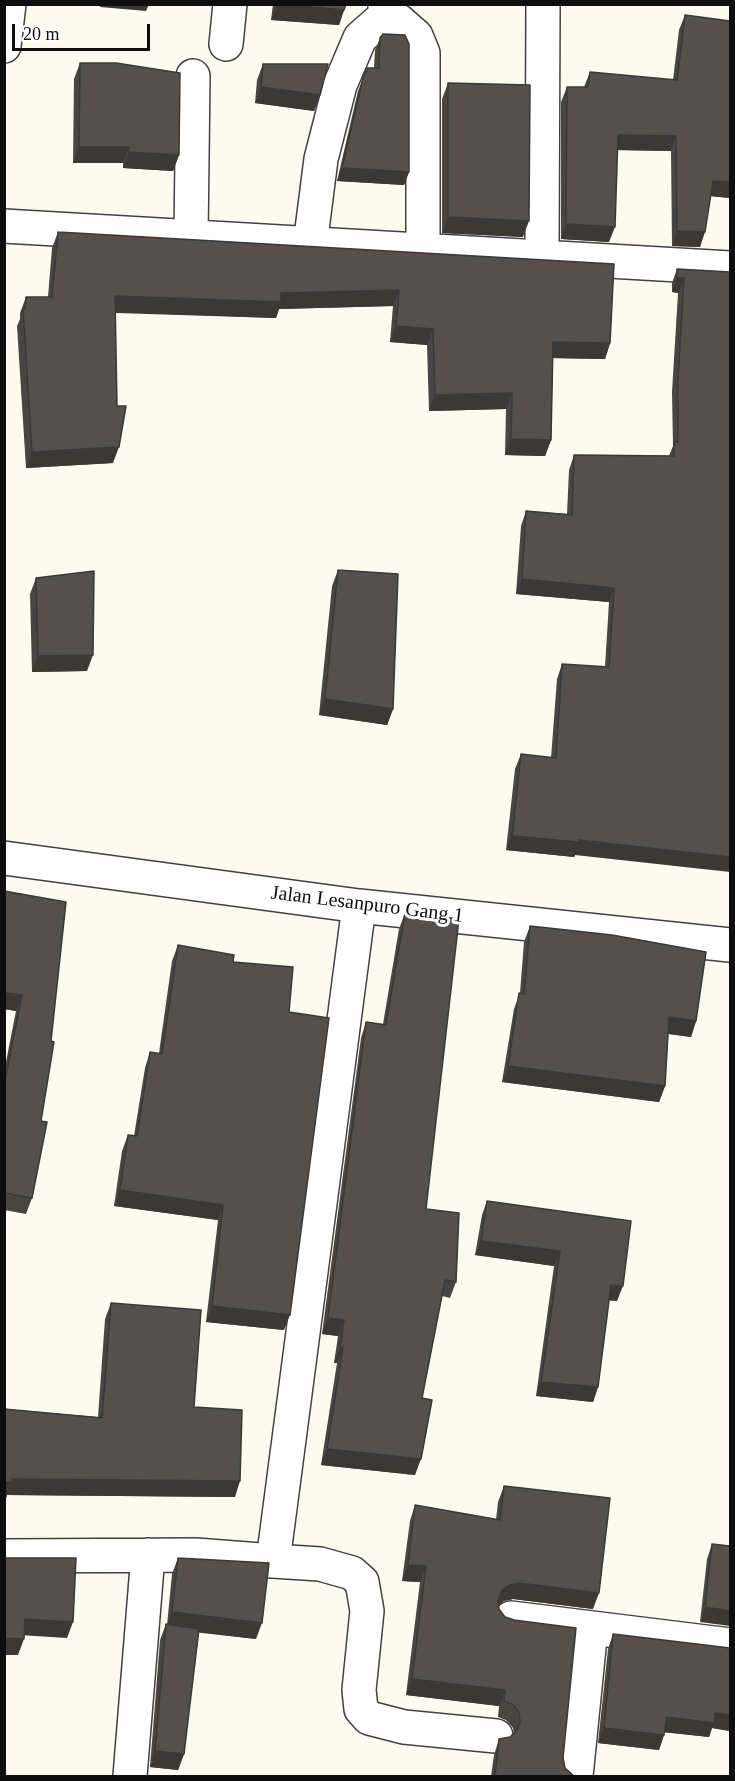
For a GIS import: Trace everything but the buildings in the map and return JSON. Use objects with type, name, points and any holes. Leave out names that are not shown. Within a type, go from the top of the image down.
[{"type":"street","points":[[4,46],[9,4]]},
{"type":"street","points":[[226,44],[230,4]]},
{"type":"street","points":[[542,258],[543,4]]},
{"type":"street","points":[[310,245],[321,159],[339,85],[360,38],[385,10],[416,36],[423,53],[423,252]]},
{"type":"street","points":[[191,237],[193,76]]},
{"type":"street","points":[[4,226],[730,268]]},
{"type":"street","name":"Jalan Lesanpuro Gang 1","points":[[4,858],[359,906],[730,945]]},
{"type":"street","points":[[273,1561],[359,906]]},
{"type":"street","points":[[4,1556],[196,1555],[320,1564],[352,1572],[362,1582],[367,1611],[359,1690],[361,1709],[369,1718],[405,1727],[496,1736]]},
{"type":"street","points":[[130,1776],[148,1556]]},
{"type":"street","points":[[511,1618],[730,1645]]},
{"type":"street","points":[[576,1756],[591,1628]]}]
